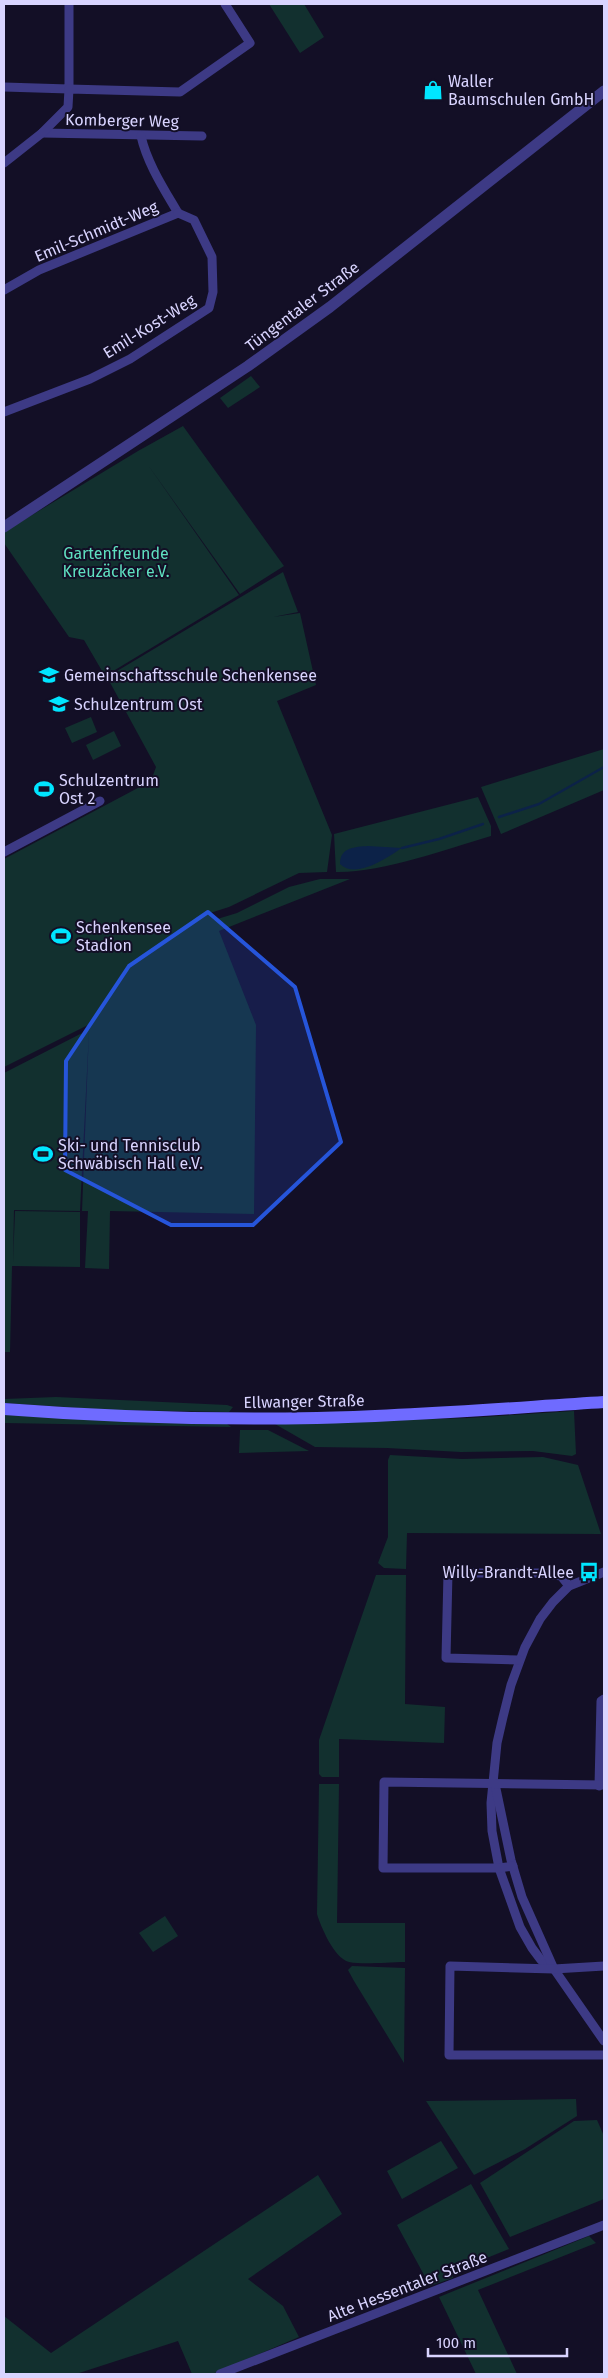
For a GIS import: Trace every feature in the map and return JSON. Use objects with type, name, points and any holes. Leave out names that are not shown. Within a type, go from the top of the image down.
[{"type":"main road","name":"Ellwanger Straße","points":[[4,1409],[79,1415],[234,1419],[398,1415],[604,1402]]},
{"type":"street","points":[[4,87],[69,89],[69,4]]},
{"type":"street","name":"Komberger Weg","points":[[4,164],[42,134],[68,107],[69,89],[180,92],[250,43],[225,4]]},
{"type":"street","name":"Tüngentaler Straße","points":[[4,527],[248,366],[322,312],[604,91]]},
{"type":"street","name":"Komberger Weg","points":[[42,134],[202,136]]},
{"type":"street","name":"Emil-Schmidt-Weg","points":[[4,290],[62,260],[178,213],[156,174],[143,146],[141,136]]},
{"type":"street","name":"Emil-Kost-Weg","points":[[4,412],[90,379],[130,359],[209,308],[214,292],[212,257],[194,220],[178,213]]},
{"type":"street","points":[[4,852],[100,801]]},
{"type":"street","points":[[554,1969],[541,1960],[532,1948],[509,1900],[499,1868],[492,1831],[491,1803],[495,1784],[497,1743],[519,1660],[540,1619],[569,1586],[604,1572]]},
{"type":"street","points":[[519,1660],[446,1658],[448,1573],[541,1573],[561,1576],[569,1586]]},
{"type":"street","points":[[513,1866],[499,1868],[383,1868],[384,1782],[602,1786],[600,1722],[601,1701],[604,1699]]},
{"type":"street","points":[[495,1784],[513,1866],[522,1897],[554,1969],[604,2041]]},
{"type":"street","points":[[604,1966],[554,1969],[450,1966],[449,2055],[604,2055]]},
{"type":"street","name":"Alte Hessentaler Straße","points":[[220,2374],[604,2225]]},
{"type":"highlighted area","points":[[208,912],[295,987],[341,1142],[253,1225],[171,1225],[65,1170],[66,1061],[129,966]]},
{"type":"green space","points":[[269,4],[304,4],[324,37],[300,53]]},
{"type":"green space","points":[[251,376],[260,387],[228,408],[220,398]]},
{"type":"green space","name":"Gartenfreunde Kreuzäcker e.V.","points":[[183,426],[284,566],[240,594],[148,465],[239,595],[105,676],[84,640],[69,637],[4,543],[4,532]]},
{"type":"green space","points":[[283,572],[298,612],[273,617],[300,613],[316,685],[277,701],[332,835],[327,872],[299,873],[229,907],[210,913],[214,920],[237,913],[289,887],[320,879],[350,879],[219,931],[256,1025],[254,1214],[110,1211],[109,1269],[85,1268],[88,1211],[82,1211],[89,1031],[80,1211],[14,1210],[13,1263],[15,1211],[80,1212],[80,1267],[12,1266],[10,1352],[4,1352],[4,1073],[90,1029],[90,1024],[4,1067],[4,859],[151,781],[156,767],[107,677]]},
{"type":"green space","points":[[91,717],[97,732],[72,743],[65,728]]},
{"type":"green space","points":[[114,731],[121,746],[93,760],[86,745]]},
{"type":"green space","points":[[604,749],[604,790],[501,834],[481,787]]},
{"type":"green space","points":[[478,797],[491,826],[491,836],[373,869],[336,872],[334,834]]},
{"type":"green space","points":[[56,1397],[227,1405],[233,1407],[229,1412],[111,1410],[4,1403],[4,1399]]},
{"type":"green space","points":[[574,1411],[576,1454],[572,1456],[533,1451],[461,1452],[315,1447],[275,1424],[468,1418]]},
{"type":"green space","points":[[4,1415],[227,1424],[231,1427],[4,1423]]},
{"type":"green space","points":[[240,1430],[268,1430],[309,1451],[239,1453]]},
{"type":"green space","points":[[390,1455],[462,1459],[543,1457],[578,1465],[601,1534],[407,1533],[406,1569],[384,1568],[378,1563],[388,1537],[388,1460]]},
{"type":"green space","points":[[376,1575],[406,1575],[405,1704],[445,1707],[444,1743],[339,1739],[339,1777],[322,1777],[319,1774],[319,1740]]},
{"type":"green space","points":[[319,1784],[339,1784],[337,1923],[405,1923],[405,1962],[349,1962],[338,1955],[325,1934],[317,1914]]},
{"type":"green space","points":[[165,1916],[178,1936],[153,1952],[139,1933]]},
{"type":"green space","points":[[352,1966],[405,1968],[404,2063],[348,1970]]},
{"type":"green space","points":[[576,2099],[577,2116],[525,2149],[474,2175],[426,2101]]},
{"type":"green space","points":[[597,2120],[604,2136],[604,2199],[510,2237],[480,2183],[574,2121]]},
{"type":"green space","points":[[441,2141],[458,2168],[402,2199],[387,2171]]},
{"type":"green space","points":[[318,2175],[342,2214],[248,2279],[283,2306],[299,2337],[212,2374],[192,2374],[178,2341],[76,2374],[4,2374],[4,2316],[51,2353]]},
{"type":"green space","points":[[471,2184],[509,2249],[452,2272],[453,2278],[430,2286],[397,2225]]},
{"type":"green space","points":[[589,2236],[596,2243],[478,2290],[517,2374],[476,2374],[439,2297]]},
{"type":"water","points":[[368,846],[402,848],[380,861],[363,868],[354,870],[340,864],[345,851]]},
{"type":"waterway","points":[[499,817],[539,804],[604,767]]},
{"type":"waterway","points":[[402,848],[439,839],[483,824]]},
{"type":"place","name":"Waller Baumschulen GmbH","points":[[433,90]]},
{"type":"place","name":"Gemeinschaftsschule Schenkensee","points":[[49,675]]},
{"type":"place","name":"Schulzentrum Ost","points":[[59,704]]},
{"type":"place","name":"Schulzentrum Ost 2","points":[[44,789]]},
{"type":"place","name":"Schenkensee Stadion","points":[[61,936]]},
{"type":"place","name":"Ski- und Tennisclub Schwäbisch Hall e.V.","points":[[43,1154]]},
{"type":"place","name":"Willy-Brandt-Allee","points":[[589,1572]]}]
